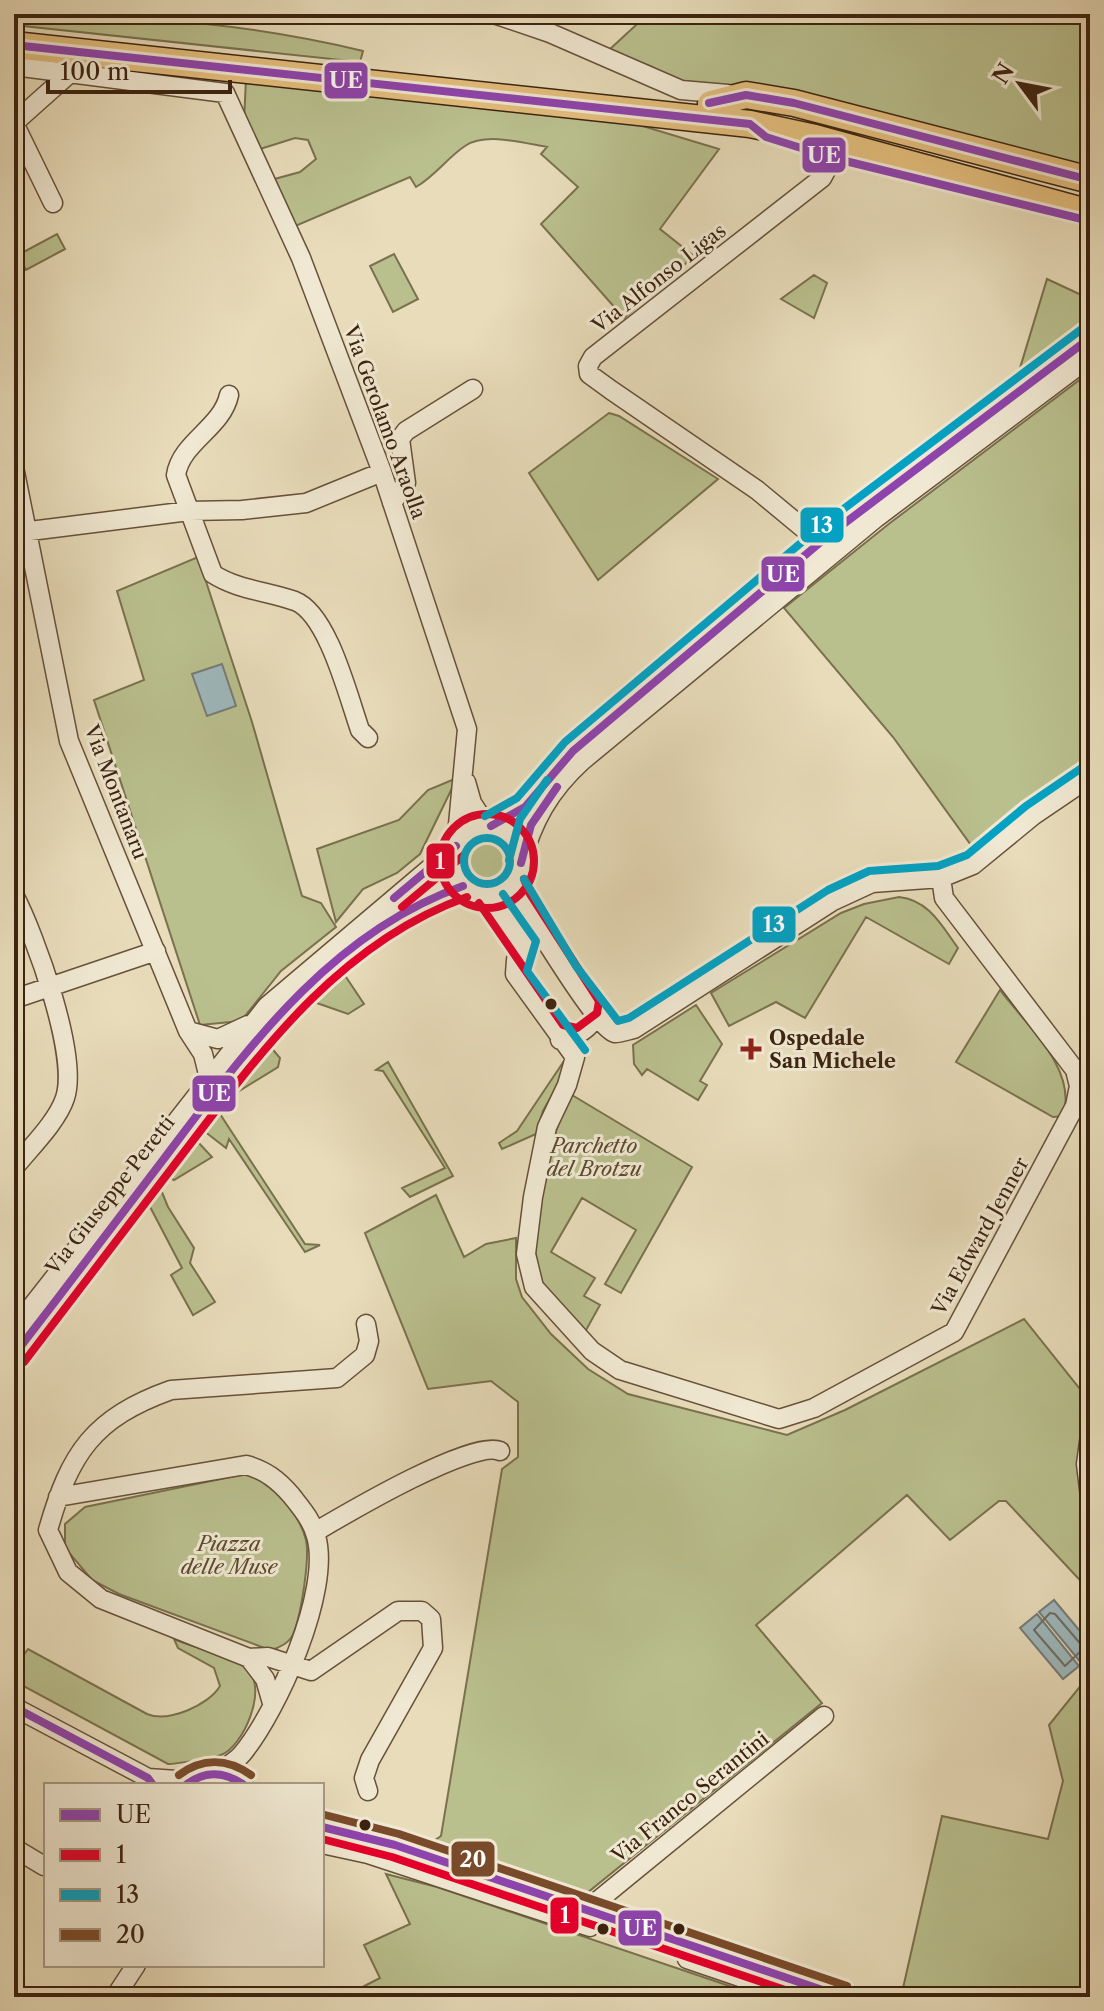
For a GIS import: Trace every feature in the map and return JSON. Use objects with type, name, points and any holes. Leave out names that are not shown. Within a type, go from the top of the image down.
[{"type":"highway","points":[[14,31],[220,71],[711,104],[826,124],[1090,213]]},
{"type":"highway","points":[[14,45],[220,71],[750,124],[992,178],[1090,195]]},
{"type":"highway","points":[[711,104],[746,95],[883,123],[1090,180]]},
{"type":"highway","points":[[750,124],[766,137],[833,158],[1090,221]]},
{"type":"street","points":[[494,14],[550,33],[681,90],[746,95]]},
{"type":"street","points":[[1085,14],[1090,20]]},
{"type":"street","points":[[14,66],[69,74],[220,71]]},
{"type":"street","name":"Via Gerolamo Araolla","points":[[220,71],[301,258],[382,472],[467,729],[465,777],[456,846]]},
{"type":"street","points":[[53,203],[14,123],[69,74]]},
{"type":"street","name":"Via Alfonso Ligas","points":[[821,543],[757,490],[589,374],[588,366],[593,357],[822,178],[833,158]]},
{"type":"street","name":"Via Giuseppe Peretti","points":[[14,1329],[209,1078],[286,988],[456,846],[465,833],[489,826],[525,807],[573,751],[821,543],[1090,338]]},
{"type":"street","points":[[489,896],[513,883],[539,812],[564,777],[876,518],[1090,357]]},
{"type":"street","points":[[392,503],[406,483],[400,439],[406,431],[473,389]]},
{"type":"street","points":[[229,395],[222,413],[177,465],[176,475],[213,574],[239,587],[296,602],[318,619],[360,730],[368,738]]},
{"type":"street","name":"Via Montanaru","points":[[14,467],[21,532],[69,741],[188,1031],[203,1054],[209,1078]]},
{"type":"street","points":[[21,532],[189,511],[242,510],[306,503],[382,472]]},
{"type":"street","points":[[465,777],[472,803],[489,826],[513,838],[521,863]]},
{"type":"street","points":[[513,883],[519,899],[596,1016],[614,1033],[634,1029],[731,963],[833,901],[872,883],[941,878],[973,865],[1090,777]]},
{"type":"street","points":[[456,846],[453,870],[463,886],[489,896],[525,945],[516,960],[515,974],[560,1040],[573,1037],[593,1023],[596,1016]]},
{"type":"street","name":"Via Edward Jenner","points":[[560,1040],[575,1057],[567,1085],[547,1127],[534,1189],[526,1254],[534,1287],[592,1351],[620,1370],[779,1419],[814,1408],[954,1332],[1075,1106],[1079,1086],[1075,1070],[944,898],[941,878]]},
{"type":"street","name":"Via Giuseppe Peretti","points":[[14,1355],[261,1032],[294,998],[392,920],[429,896],[463,886]]},
{"type":"street","points":[[14,895],[34,938],[50,988],[67,1061],[68,1089],[64,1103],[15,1165]]},
{"type":"street","points":[[14,999],[156,951]]},
{"type":"street","points":[[188,1031],[218,1039],[230,1037],[257,1019]]},
{"type":"street","points":[[366,1324],[369,1341],[365,1355],[354,1368],[337,1378],[197,1387],[171,1390],[147,1399],[88,1440],[73,1459],[48,1530],[62,1563],[84,1588],[101,1599],[249,1658],[268,1657],[311,1671],[398,1611],[422,1611],[431,1619],[433,1648],[370,1760],[364,1778],[368,1791]]},
{"type":"street","points":[[1090,1435],[1086,1464],[1090,1497]]},
{"type":"street","points":[[315,1532],[415,1477],[483,1449],[500,1451]]},
{"type":"street","points":[[14,1707],[150,1782],[188,1783],[218,1773],[242,1754],[293,1665],[313,1595],[318,1564],[315,1532],[283,1485],[258,1468],[246,1465],[58,1497]]},
{"type":"street","points":[[249,1658],[265,1679],[272,1703]]},
{"type":"street","name":"Via Franco Serantini","points":[[584,1912],[824,1716]]},
{"type":"street","points":[[242,1754],[244,1783]]},
{"type":"street","points":[[218,1773],[240,1783]]},
{"type":"street","points":[[324,1827],[395,1845],[584,1912],[843,1997]]},
{"type":"street","points":[[324,1844],[368,1854],[798,1997]]},
{"type":"street","points":[[14,1848],[44,1866]]},
{"type":"street","points":[[115,1997],[135,1967]]},
{"type":"green space","points":[[14,14],[190,22],[278,34],[363,51],[360,62],[14,25]]},
{"type":"green space","points":[[648,14],[1074,14],[1084,26],[1090,23],[1090,170],[768,89],[670,80],[652,67],[609,50]]},
{"type":"green space","points":[[246,79],[626,121],[719,149],[660,229],[694,256],[624,318],[541,224],[578,187],[541,154],[547,147],[494,139],[465,146],[416,187],[410,177],[293,227],[271,180],[300,172],[316,159],[308,140],[295,138],[257,150],[244,121]]},
{"type":"green space","points":[[57,234],[65,249],[26,270],[18,255]]},
{"type":"green space","points":[[394,254],[418,299],[393,312],[370,266]]},
{"type":"green space","points":[[814,275],[827,283],[814,318],[781,299]]},
{"type":"green space","points":[[1047,279],[1090,299],[1090,323],[1017,378]]},
{"type":"green space","points":[[1090,372],[1090,768],[976,852],[893,737],[784,608],[890,523]]},
{"type":"green space","points":[[609,413],[619,416],[718,479],[598,580],[529,473]]},
{"type":"green space","points":[[198,557],[252,722],[302,896],[321,903],[336,927],[281,971],[241,1021],[200,1025],[94,700],[144,680],[117,591]]},
{"type":"green space","points":[[457,778],[420,854],[397,873],[363,889],[336,922],[317,849],[399,820],[428,790]]},
{"type":"green space","points":[[486,833],[505,841],[513,860],[505,879],[486,887],[467,879],[459,860],[467,841]]},
{"type":"green space","points":[[899,897],[919,903],[940,923],[958,948],[949,964],[866,917],[805,1018],[776,1002],[729,1026],[711,993],[841,913],[864,904]]},
{"type":"green space","points":[[344,974],[364,1004],[348,1014],[314,1002]]},
{"type":"green space","points":[[1000,990],[1057,1065],[1066,1099],[1063,1116],[1053,1117],[956,1062]]},
{"type":"green space","points":[[696,1005],[722,1044],[700,1081],[707,1085],[698,1100],[647,1069],[642,1075],[634,1064],[633,1045]]},
{"type":"green space","points":[[269,1045],[280,1058],[278,1067],[228,1098]]},
{"type":"green space","points":[[566,1058],[569,1065],[543,1111],[536,1134],[502,1149],[499,1143],[517,1131]]},
{"type":"green space","points":[[388,1062],[453,1176],[410,1197],[402,1188],[445,1168],[383,1071],[376,1070]]},
{"type":"green space","name":"Parchetto del Brotzu","points":[[572,1095],[692,1167],[621,1293],[605,1284],[636,1230],[582,1198],[551,1252],[595,1278],[584,1296],[600,1305],[585,1332],[545,1292],[538,1273],[535,1249],[536,1222],[546,1164]]},
{"type":"green space","points":[[220,1114],[305,1244],[320,1245],[305,1252],[229,1139],[226,1148],[204,1131]]},
{"type":"green space","points":[[196,1140],[212,1157],[174,1180],[168,1177]]},
{"type":"green space","points":[[159,1185],[168,1207],[194,1248],[190,1263],[215,1302],[193,1315],[171,1275],[182,1268],[147,1201]]},
{"type":"green space","points":[[436,1195],[464,1257],[486,1244],[516,1238],[516,1279],[522,1297],[551,1334],[588,1369],[628,1394],[787,1435],[845,1410],[1024,1319],[1080,1389],[1090,1381],[1090,1591],[1006,1501],[999,1501],[950,1540],[907,1495],[756,1625],[822,1703],[582,1897],[429,1844],[441,1836],[502,1469],[518,1457],[518,1402],[491,1381],[428,1389],[365,1233]]},
{"type":"green space","name":"Piazza delle Muse","points":[[245,1474],[265,1484],[283,1500],[297,1519],[306,1540],[306,1573],[297,1624],[293,1636],[278,1648],[270,1650],[119,1594],[92,1580],[65,1548],[65,1524],[85,1507]]},
{"type":"green space","points":[[174,1639],[242,1665],[253,1679],[254,1703],[250,1717],[237,1741],[221,1755],[168,1764],[14,1681],[14,1668],[28,1649],[147,1714],[176,1714],[198,1706],[220,1686],[214,1668],[178,1648]]},
{"type":"green space","points":[[1090,1674],[1090,1997],[901,1997],[942,1816],[1048,1839],[1063,1781],[1049,1725]]},
{"type":"green space","points":[[386,1874],[437,1887],[762,1997],[343,1997],[380,1978],[364,1945],[410,1924]]},
{"type":"water","points":[[222,664],[236,706],[207,716],[192,674]]},
{"type":"water","points":[[1054,1600],[1090,1643],[1090,1657],[1082,1664],[1039,1612]]},
{"type":"water","points":[[1037,1614],[1079,1666],[1063,1679],[1020,1628]]},
{"type":"transit line","name":"UE","points":[[14,45],[750,124],[766,137],[833,158],[1090,221]]},
{"type":"transit line","name":"UE","points":[[709,103],[746,95],[794,103],[1090,180]]},
{"type":"transit line","name":"13","points":[[485,816],[517,798],[565,742],[821,526],[1083,328]]},
{"type":"transit line","name":"UE","points":[[491,826],[525,807],[573,751],[829,535],[1090,338]]},
{"type":"transit line","name":"13","points":[[524,879],[576,966],[618,1021],[629,1018],[828,890],[869,871],[938,866],[967,855],[1026,806],[1083,767]]},
{"type":"transit line","name":"13","points":[[509,860],[520,819],[547,780]]},
{"type":"transit line","name":"UE","points":[[521,863],[531,825],[557,787]]},
{"type":"transit line","name":"1","points":[[487,814],[505,818],[520,828],[530,843],[534,861],[530,879],[520,894],[505,904],[487,908],[469,904],[454,894],[444,879],[440,861],[444,843],[454,828],[469,818],[487,814]]},
{"type":"transit line","name":"13","points":[[487,838],[503,845],[510,861],[503,877],[487,884],[471,877],[464,861],[471,845],[487,838]]},
{"type":"transit line","name":"UE","points":[[394,898],[456,846]]},
{"type":"transit line","name":"1","points":[[402,907],[464,855]]},
{"type":"transit line","name":"1","points":[[479,903],[563,1025],[577,1028],[597,1013],[599,1001],[530,894],[524,879]]},
{"type":"transit line","name":"UE","points":[[14,1355],[228,1075],[295,998],[372,933],[415,907],[463,886]]},
{"type":"transit line","name":"13","points":[[503,894],[536,941],[527,971],[585,1050]]},
{"type":"transit line","name":"1","points":[[24,1362],[236,1084],[302,1008],[338,974],[378,944],[420,918],[467,897]]},
{"type":"transit line","name":"UE","points":[[14,1707],[148,1778],[152,1783]]},
{"type":"transit line","name":"20","points":[[179,1775],[197,1765],[215,1762],[233,1765],[251,1775]]},
{"type":"transit line","name":"UE","points":[[189,1783],[215,1774],[240,1783]]},
{"type":"transit line","name":"20","points":[[325,1815],[399,1834],[847,1986]]},
{"type":"transit line","name":"UE","points":[[324,1827],[395,1845],[843,1997]]},
{"type":"transit line","name":"1","points":[[324,1840],[392,1857],[806,1997]]},
{"type":"place","name":"Ospedale San Michele","points":[[751,1049]]}]
